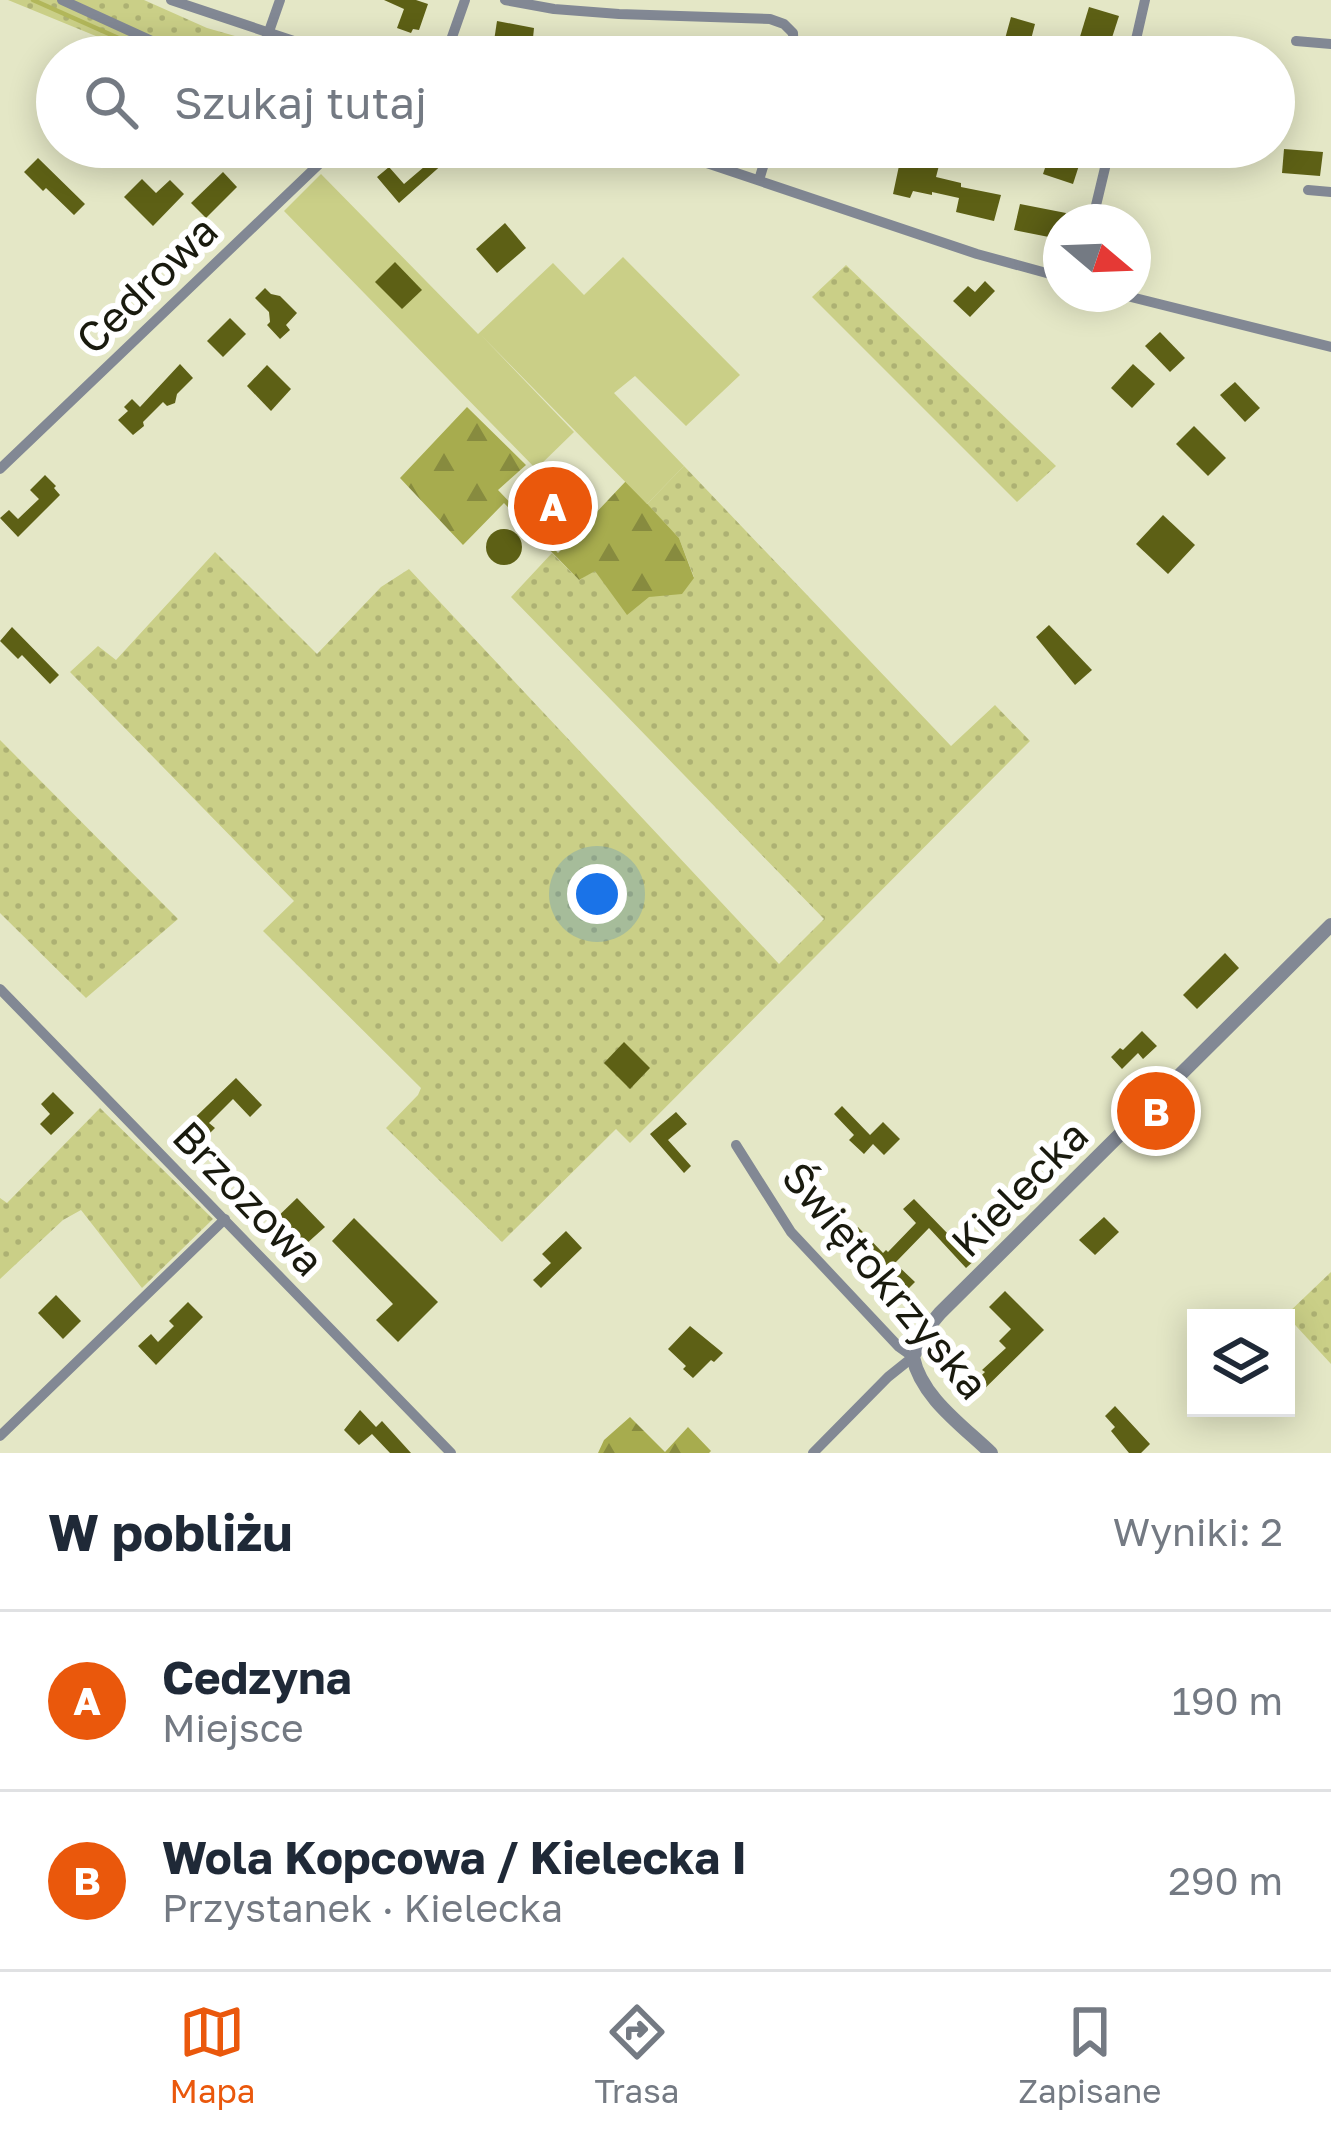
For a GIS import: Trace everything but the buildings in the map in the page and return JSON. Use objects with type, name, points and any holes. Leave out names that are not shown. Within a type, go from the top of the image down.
[{"type":"street","points":[[62,0],[141,36]]},
{"type":"street","points":[[171,0],[281,36]]},
{"type":"street","points":[[268,36],[280,0]]},
{"type":"street","points":[[452,36],[465,0]]},
{"type":"street","points":[[505,0],[619,14],[770,19],[784,24],[793,36]]},
{"type":"street","points":[[1137,36],[1145,0]]},
{"type":"street","points":[[1296,40],[1331,44]]},
{"type":"street","name":"Cedrowa","points":[[0,469],[315,168]]},
{"type":"street","points":[[723,168],[1043,273]]},
{"type":"street","points":[[759,180],[763,168]]},
{"type":"street","points":[[1096,204],[1105,168]]},
{"type":"street","points":[[1308,190],[1331,192]]},
{"type":"street","points":[[1151,302],[1331,347]]},
{"type":"street","name":"Kielecka","points":[[814,1453],[888,1377],[914,1358],[924,1332],[940,1313],[1331,925]]},
{"type":"street","name":"Brzozowa","points":[[0,989],[451,1453]]},
{"type":"street","name":"Świętokrzyska","points":[[736,1145],[791,1232],[899,1348],[914,1358],[932,1394],[991,1453]]},
{"type":"street","points":[[0,1436],[225,1220]]},
{"type":"green space","points":[[8,0],[144,0],[235,36],[96,36]]},
{"type":"green space","points":[[321,174],[478,334],[553,263],[584,295],[623,257],[740,375],[686,426],[635,376],[614,393],[684,466],[647,504],[480,334],[574,432],[536,469],[284,211]]},
{"type":"green space","points":[[846,265],[1056,466],[1017,502],[812,297]]},
{"type":"green space","points":[[467,407],[526,465],[498,490],[558,553],[626,481],[679,538],[694,578],[682,594],[649,597],[627,615],[595,571],[579,580],[504,503],[463,545],[400,478]]},
{"type":"green space","points":[[684,466],[951,746],[995,705],[1030,741],[630,1143],[616,1129],[502,1242],[386,1128],[421,1088],[263,931],[294,901],[70,672],[98,646],[116,660],[215,552],[317,654],[381,587],[409,569],[779,964],[824,919],[511,597],[552,553],[579,580],[595,570],[649,597],[694,577],[679,538],[647,504]]},
{"type":"green space","points":[[0,740],[178,919],[86,998],[0,913]]},
{"type":"green space","points":[[100,1108],[213,1219],[142,1288],[81,1210],[63,1220],[0,1279],[0,1198],[7,1203]]},
{"type":"green space","points":[[1331,1272],[1331,1364],[1295,1325],[1292,1309]]},
{"type":"green space","points":[[630,1417],[665,1452],[688,1427],[711,1451],[709,1453],[598,1453],[604,1440]]},
{"type":"waterway","points":[[33,0],[114,36]]},
{"type":"place","name":"Cedzyna","points":[[553,506]]},
{"type":"place","name":"Wola Kopcowa / Kielecka I","points":[[1156,1111]]}]
